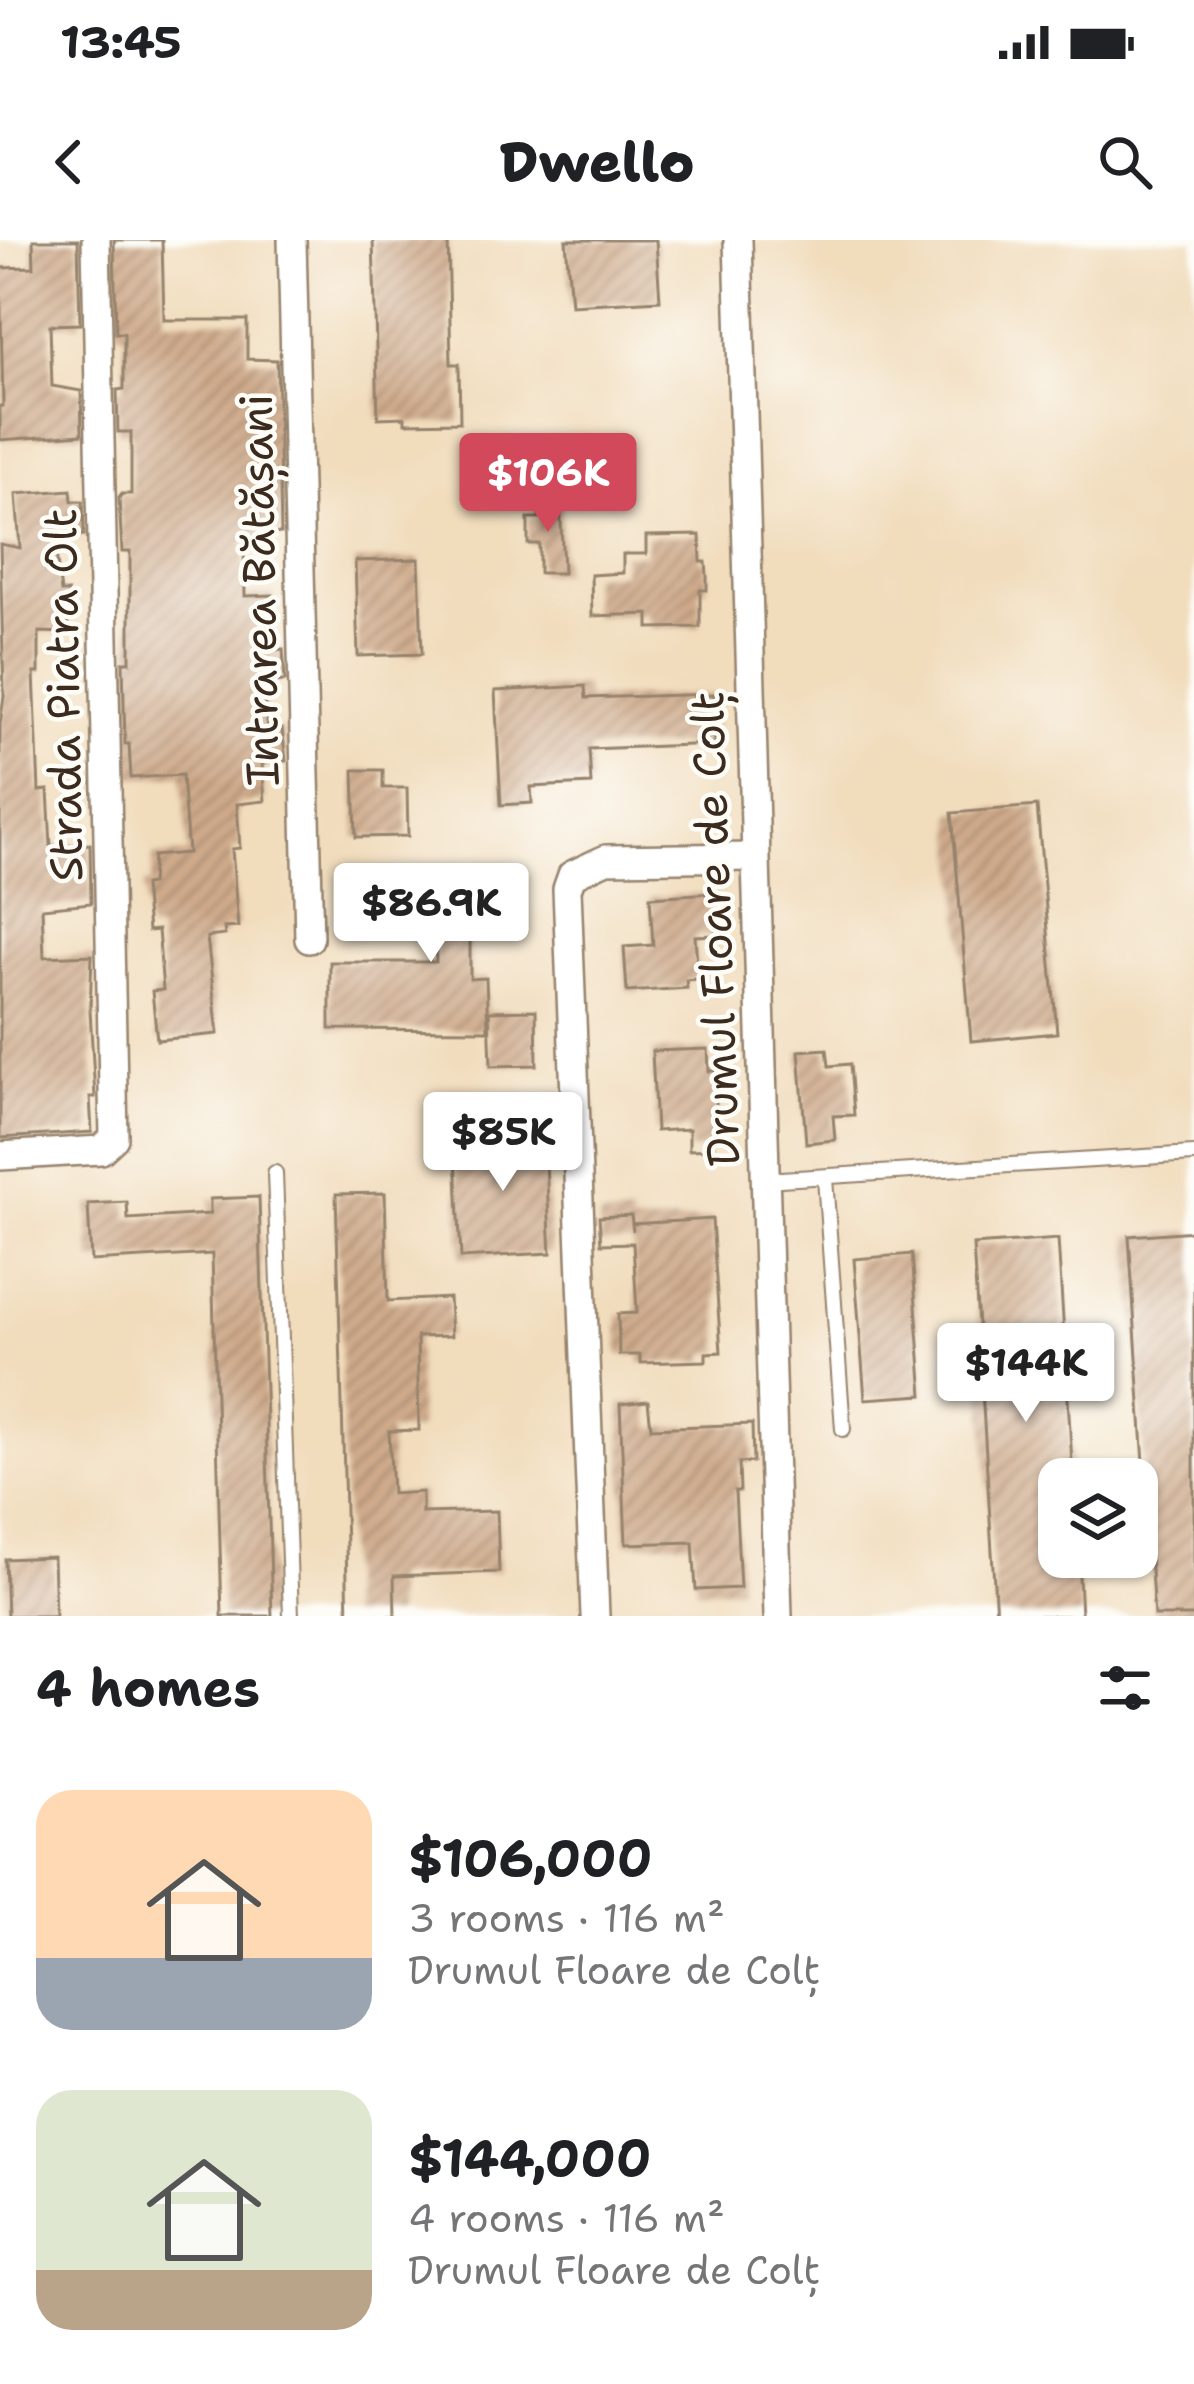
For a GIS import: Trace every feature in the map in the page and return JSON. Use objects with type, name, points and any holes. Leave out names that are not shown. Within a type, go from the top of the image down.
[{"type":"street","name":"Strada Piatra Olt","points":[[0,1156],[100,1150],[114,1138],[96,240]]},
{"type":"street","name":"Intrarea Bătășani","points":[[292,240],[309,939]]},
{"type":"street","name":"Drumul Floare de Colț","points":[[738,240],[778,1616]]},
{"type":"street","points":[[595,1616],[567,889],[572,875],[606,859],[755,857]]},
{"type":"lane","points":[[764,1180],[1194,1154]]},
{"type":"lane","points":[[275,1173],[291,1616]]},
{"type":"lane","points":[[825,1178],[843,1430]]},
{"type":"building","points":[[33,240],[78,240],[80,324],[50,325],[52,386],[81,391],[82,434],[0,440],[0,268],[34,267]]},
{"type":"building","points":[[114,240],[162,240],[164,320],[247,320],[247,359],[277,360],[281,533],[244,538],[245,596],[273,595],[274,650],[283,649],[285,681],[262,683],[268,731],[282,729],[286,761],[262,764],[265,801],[237,804],[240,848],[232,849],[238,927],[224,928],[225,935],[207,937],[218,1034],[157,1040],[152,991],[163,990],[158,930],[148,931],[144,885],[151,884],[153,856],[188,853],[182,775],[131,778],[129,744],[125,744],[123,662],[130,662],[130,552],[122,552],[119,498],[131,494],[131,432],[118,432],[124,333],[116,333]]},
{"type":"building","points":[[373,240],[448,240],[451,364],[459,364],[460,422],[405,423],[405,417],[378,418]]},
{"type":"building","points":[[566,240],[656,240],[660,300],[571,305]]},
{"type":"building","points":[[71,490],[72,501],[83,501],[84,535],[54,537],[61,592],[68,592],[68,633],[39,632],[39,673],[34,673],[39,791],[48,790],[51,846],[90,844],[91,903],[42,908],[44,957],[92,955],[92,1132],[0,1138],[0,724],[4,696],[0,544],[20,548],[16,494]]},
{"type":"building","points":[[539,496],[560,496],[563,573],[539,573],[539,544],[528,544],[528,519],[539,519]]},
{"type":"building","points":[[700,535],[707,590],[700,590],[700,627],[649,628],[649,614],[592,616],[591,575],[623,573],[623,554],[646,554],[646,536]]},
{"type":"building","points":[[419,559],[422,654],[358,656],[355,561]]},
{"type":"building","points":[[585,686],[586,698],[714,694],[715,744],[589,749],[591,784],[531,787],[532,803],[501,805],[495,691]]},
{"type":"building","points":[[354,770],[383,770],[383,788],[407,788],[408,836],[356,837]]},
{"type":"building","points":[[1037,806],[1057,1033],[971,1041],[952,813]]},
{"type":"building","points":[[434,872],[513,872],[513,893],[522,893],[522,930],[470,930],[470,979],[486,978],[488,1030],[330,1029],[330,962],[436,962]]},
{"type":"building","points":[[713,893],[716,935],[695,936],[698,979],[686,980],[687,988],[627,992],[624,947],[653,945],[650,897]]},
{"type":"building","points":[[536,1010],[537,1065],[491,1066],[489,1011]]},
{"type":"building","points":[[708,1049],[709,1071],[715,1071],[714,1149],[689,1150],[689,1129],[656,1131],[652,1051]]},
{"type":"building","points":[[827,1049],[829,1066],[850,1064],[854,1115],[833,1116],[835,1140],[806,1143],[799,1051]]},
{"type":"building","points":[[544,1130],[551,1253],[461,1258],[455,1135]]},
{"type":"building","points":[[385,1193],[388,1301],[449,1298],[451,1336],[417,1337],[419,1430],[389,1431],[392,1494],[422,1492],[422,1513],[497,1511],[499,1572],[394,1576],[395,1616],[348,1616],[336,1194]]},
{"type":"building","points":[[259,1197],[272,1616],[222,1616],[212,1254],[91,1261],[88,1204],[127,1202],[128,1219],[210,1214],[210,1199]]},
{"type":"building","points":[[631,1215],[632,1224],[712,1219],[721,1352],[706,1353],[706,1361],[640,1363],[640,1355],[619,1355],[618,1314],[637,1313],[633,1243],[601,1244],[599,1217]]},
{"type":"building","points":[[1194,1231],[1194,1616],[1154,1616],[1158,1458],[1144,1458],[1129,1236]]},
{"type":"building","points":[[1058,1239],[1072,1458],[1038,1458],[1038,1578],[1079,1578],[1081,1616],[996,1616],[973,1245]]},
{"type":"building","points":[[912,1254],[923,1395],[865,1399],[854,1259]]},
{"type":"building","points":[[648,1401],[651,1428],[752,1424],[753,1462],[739,1463],[740,1491],[735,1491],[740,1588],[696,1590],[693,1542],[626,1544],[620,1404]]},
{"type":"building","points":[[53,1557],[55,1616],[7,1616],[5,1559]]}]
